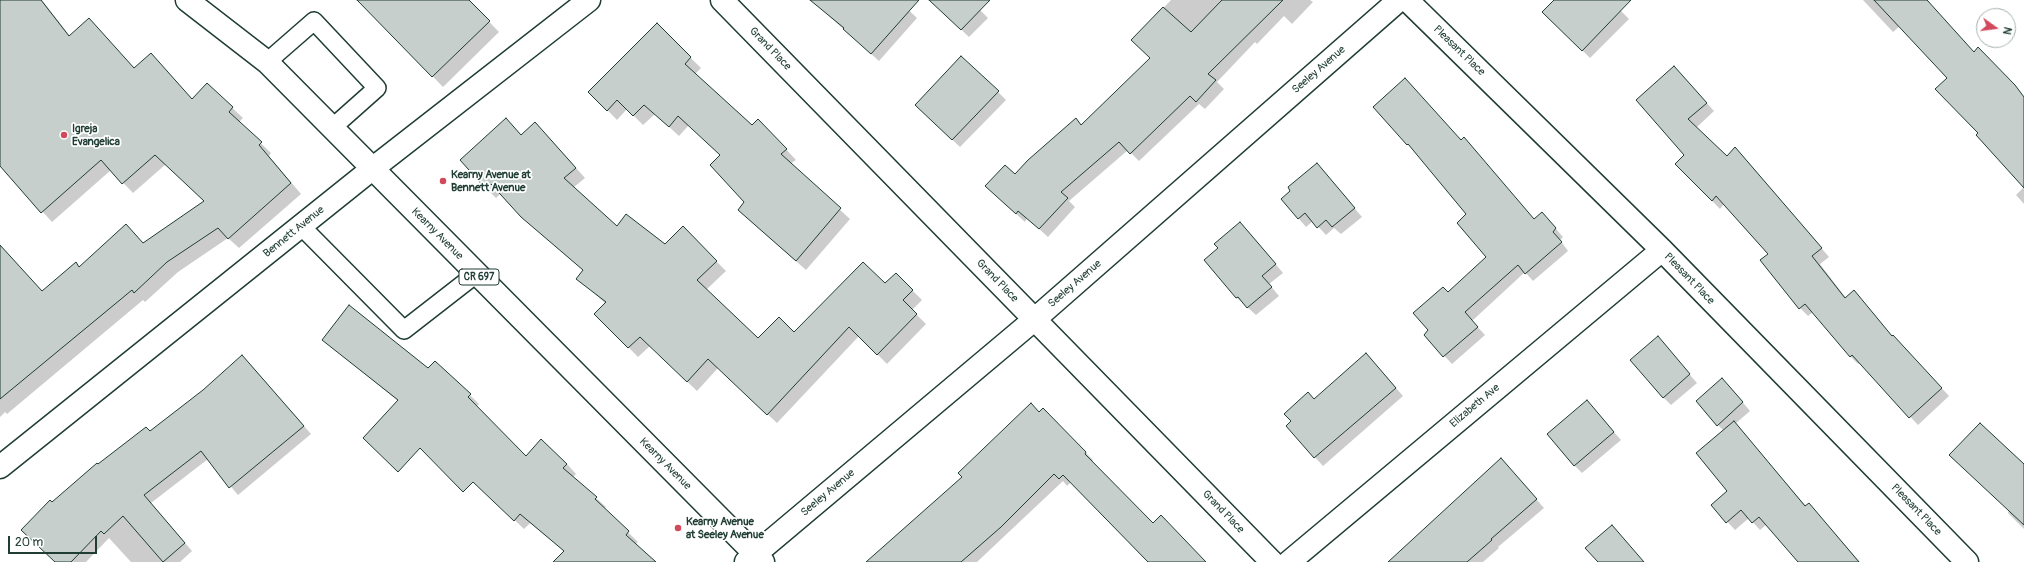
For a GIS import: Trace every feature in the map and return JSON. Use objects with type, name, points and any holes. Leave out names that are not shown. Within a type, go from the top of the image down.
[{"type":"street","name":"Kearny Avenue","points":[[187,0],[267,62],[755,559]]},
{"type":"street","name":"Bennett Avenue","points":[[0,467],[372,169],[589,0]]},
{"type":"street","name":"Grand Place","points":[[722,0],[1272,562]]},
{"type":"street","name":"Seeley Avenue","points":[[755,559],[1035,319],[1399,0]]},
{"type":"street","name":"Pleasant Place","points":[[1407,0],[1662,250],[1967,562]]},
{"type":"street","name":"Elizabeth Ave","points":[[1289,562],[1662,250]]},
{"type":"lane","points":[[267,62],[314,21],[378,88],[332,128]]},
{"type":"lane","points":[[301,226],[404,330],[476,274]]},
{"type":"building","points":[[0,0],[41,0],[69,36],[89,18],[134,68],[151,53],[192,99],[207,83],[233,107],[229,112],[262,142],[259,145],[291,183],[228,239],[218,228],[167,262],[134,293],[132,290],[0,399],[0,245],[42,291],[76,262],[79,267],[126,224],[143,243],[204,201],[155,155],[122,184],[101,160],[41,213],[0,166]]},
{"type":"building","points":[[357,0],[469,0],[490,21],[432,77]]},
{"type":"building","points":[[810,0],[919,0],[871,54],[843,29],[844,28]]},
{"type":"building","points":[[929,0],[990,0],[961,30]]},
{"type":"building","points":[[1222,0],[1283,0],[1208,74],[1216,80],[1196,102],[1190,96],[1130,154],[1119,142],[1061,192],[1068,198],[1039,229],[1018,211],[1016,214],[985,186],[1005,165],[1015,174],[1028,160],[1076,118],[1081,125],[1150,58],[1131,40],[1163,7],[1191,32]]},
{"type":"building","points":[[1554,0],[1631,0],[1582,51],[1542,12]]},
{"type":"building","points":[[1874,0],[1927,0],[1974,52],[1979,48],[2015,85],[2024,97],[2024,188],[1976,135],[1978,133],[1935,89],[1947,78]]},
{"type":"building","points":[[657,23],[691,57],[685,64],[752,125],[758,119],[787,149],[781,154],[841,208],[796,261],[738,210],[744,202],[710,165],[720,155],[678,116],[669,127],[644,105],[633,116],[617,100],[607,111],[588,92]]},
{"type":"building","points":[[961,56],[999,91],[952,140],[915,105]]},
{"type":"building","points":[[1674,66],[1707,103],[1688,119],[1727,156],[1735,147],[1822,248],[1812,256],[1845,298],[1854,290],[1892,336],[1893,335],[1942,388],[1909,418],[1852,355],[1850,357],[1805,304],[1799,309],[1760,260],[1768,254],[1716,196],[1712,201],[1675,164],[1684,155],[1636,100]]},
{"type":"building","points":[[1405,78],[1461,140],[1464,137],[1534,219],[1542,212],[1556,228],[1553,232],[1562,242],[1525,274],[1518,265],[1465,312],[1478,327],[1443,357],[1424,335],[1428,330],[1413,313],[1443,287],[1448,292],[1486,257],[1457,223],[1466,214],[1408,144],[1407,145],[1373,107]]},
{"type":"building","points":[[506,118],[521,135],[535,122],[576,168],[564,178],[617,226],[626,214],[665,244],[683,226],[717,261],[697,280],[758,338],[779,317],[794,332],[863,262],[885,283],[896,273],[913,290],[903,300],[917,314],[877,355],[849,327],[767,415],[708,359],[687,382],[640,337],[628,348],[594,314],[606,302],[576,279],[583,270],[521,217],[491,184],[486,189],[460,160]]},
{"type":"building","points":[[1317,163],[1355,208],[1332,227],[1326,220],[1317,228],[1305,213],[1298,219],[1281,199],[1290,191],[1288,187]]},
{"type":"building","points":[[1240,222],[1276,264],[1262,276],[1272,287],[1247,308],[1238,297],[1236,298],[1204,260],[1218,248],[1214,244]]},
{"type":"building","points":[[349,305],[428,368],[435,361],[471,394],[468,397],[526,456],[541,439],[567,464],[563,468],[597,497],[595,499],[629,531],[626,535],[656,562],[553,562],[564,551],[520,514],[514,521],[473,482],[463,492],[420,448],[398,472],[363,438],[398,400],[322,340]]},
{"type":"building","points":[[1658,336],[1690,374],[1663,398],[1630,360]]},
{"type":"building","points":[[1366,353],[1396,388],[1314,458],[1286,426],[1291,421],[1284,414],[1308,392],[1314,399]]},
{"type":"building","points":[[242,355],[304,426],[229,488],[201,451],[144,495],[185,543],[163,562],[123,516],[104,534],[101,531],[71,562],[55,562],[21,530],[50,500],[52,502],[97,463],[98,464],[146,427],[150,431],[203,390]]},
{"type":"building","points":[[1722,378],[1743,402],[1717,426],[1696,401]]},
{"type":"building","points":[[1587,400],[1614,432],[1574,466],[1547,434]]},
{"type":"building","points":[[1031,403],[1039,412],[1043,408],[1086,452],[1085,454],[1153,523],[1161,515],[1206,562],[1148,562],[1063,475],[1059,479],[1054,474],[1001,527],[961,562],[866,562],[962,477],[958,473]]},
{"type":"building","points":[[1734,421],[1805,506],[1809,503],[1859,562],[1798,562],[1759,517],[1752,523],[1741,510],[1726,523],[1711,505],[1727,491],[1696,453]]},
{"type":"building","points":[[1980,423],[2024,464],[2024,525],[1949,455]]},
{"type":"building","points":[[1501,458],[1537,499],[1467,562],[1388,562]]},
{"type":"building","points":[[1612,525],[1644,562],[1598,562],[1585,548]]},
{"type":"place","name":"Igreja Evangelica","points":[[64,135]]},
{"type":"place","name":"Kearny Avenue at Bennett Avenue","points":[[443,181]]},
{"type":"place","name":"Kearny Avenue at Seeley Avenue","points":[[678,528]]}]
